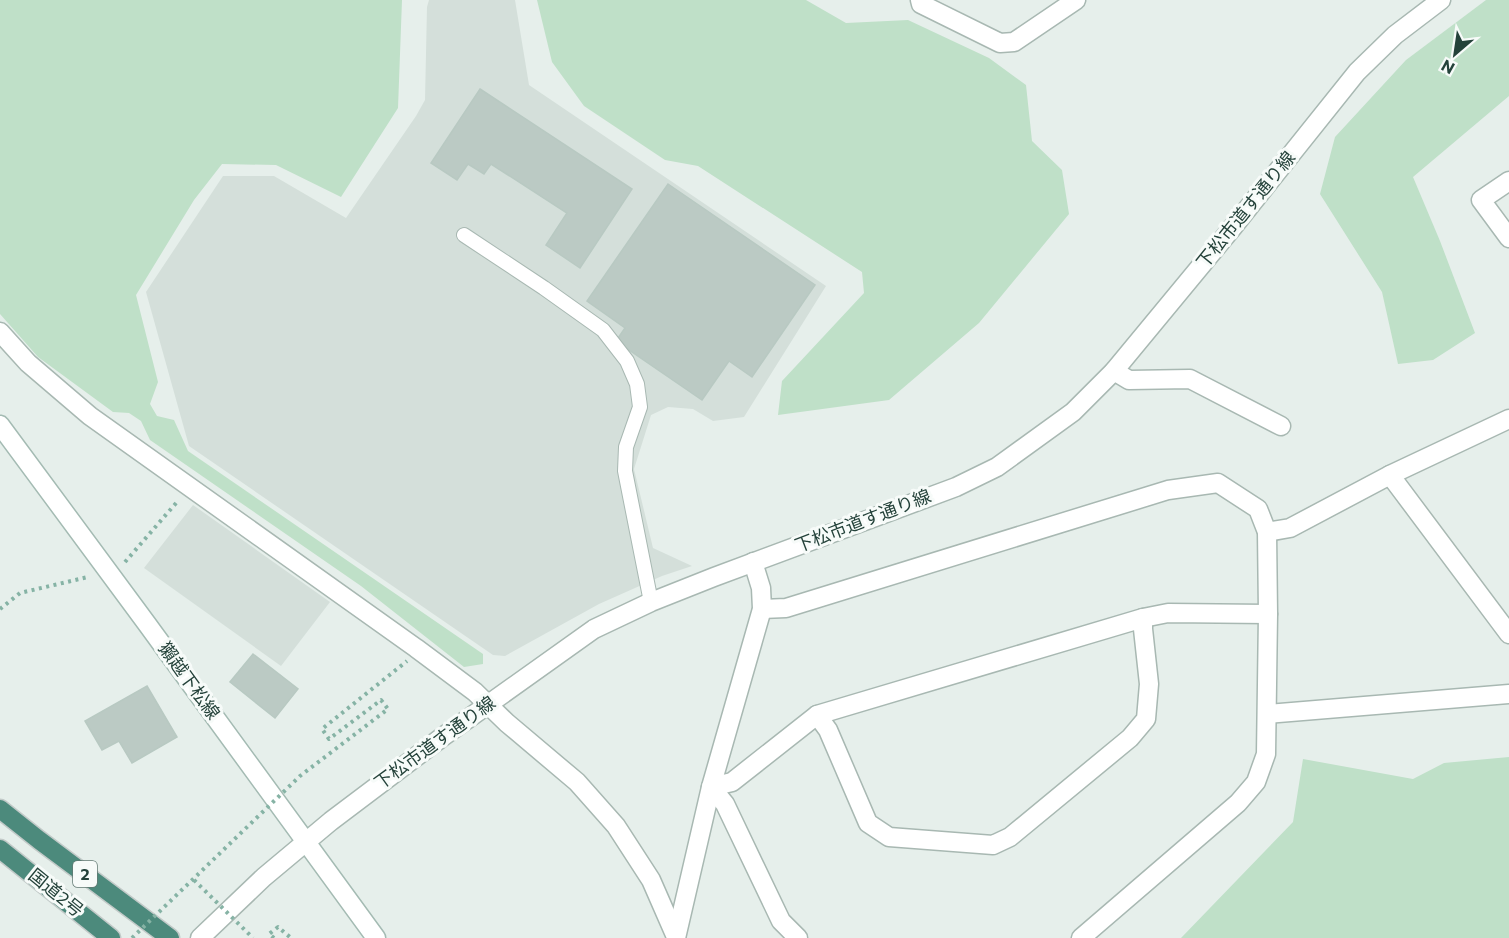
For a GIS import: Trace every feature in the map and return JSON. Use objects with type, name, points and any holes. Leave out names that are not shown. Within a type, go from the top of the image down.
[{"type":"highway","name":"国道2号","points":[[0,809],[170,938]]},
{"type":"highway","name":"国道2号","points":[[0,849],[111,938]]},
{"type":"street","points":[[920,0],[921,4],[1000,43],[1014,42],[1067,3]]},
{"type":"street","name":"下松市道す通り線","points":[[200,938],[264,877],[305,842],[432,745],[594,629],[714,576],[956,487],[997,467],[1073,412],[1114,371],[1357,72],[1395,35],[1441,0]]},
{"type":"street","points":[[1509,181],[1481,200],[1509,238]]},
{"type":"street","points":[[0,332],[28,363],[90,417],[475,692],[507,723],[577,782],[616,826],[651,880],[676,937]]},
{"type":"street","points":[[1114,371],[1129,380],[1190,379],[1281,426]]},
{"type":"street","points":[[1267,532],[1290,528],[1390,475],[1509,419]]},
{"type":"street","name":"獺越下松線","points":[[0,425],[376,938]]},
{"type":"street","points":[[1390,475],[1509,634]]},
{"type":"street","points":[[762,609],[786,608],[1168,490],[1218,483],[1258,510],[1267,532],[1268,714],[1266,754],[1256,782],[1238,803],[1081,938]]},
{"type":"street","points":[[676,937],[711,787],[762,609],[761,588],[753,562]]},
{"type":"street","points":[[711,787],[732,782],[817,715],[1143,618],[1168,613],[1268,614]]},
{"type":"street","points":[[817,715],[828,729],[868,823],[889,837],[993,845],[1010,837],[1130,738],[1146,719],[1149,684],[1143,618]]},
{"type":"street","points":[[1268,714],[1509,694]]},
{"type":"street","points":[[711,787],[725,804],[781,921],[798,938]]},
{"type":"lane","points":[[464,235],[603,330],[627,361],[637,384],[640,407],[626,447],[625,471],[651,603]]},
{"type":"path","points":[[0,609],[20,594],[109,571],[128,560],[189,488]]},
{"type":"path","points":[[132,938],[300,776],[388,709],[381,700],[329,739],[322,729],[407,661]]},
{"type":"path","points":[[194,879],[253,938]]},
{"type":"path","points":[[274,938],[269,934],[278,927],[291,938]]},
{"type":"shaded area","points":[[429,0],[515,0],[529,85],[826,286],[744,417],[713,421],[693,409],[668,407],[651,415],[634,469],[653,548],[692,566],[662,576],[599,604],[505,656],[493,655],[189,446],[146,292],[223,176],[274,176],[346,218],[425,100]]},
{"type":"shaded area","points":[[193,505],[330,602],[281,666],[144,568]]},
{"type":"green space","points":[[0,0],[402,0],[398,108],[341,197],[276,165],[222,164],[194,200],[136,295],[158,382],[150,404],[157,416],[174,420],[188,451],[483,654],[483,664],[464,667],[361,586],[150,440],[141,421],[129,413],[113,412],[38,357],[0,314]]},
{"type":"green space","points":[[537,0],[806,0],[846,23],[908,20],[989,58],[1026,85],[1032,141],[1062,170],[1069,214],[979,323],[889,400],[778,415],[782,381],[864,293],[862,272],[698,166],[665,160],[584,106],[552,62]]},
{"type":"green space","points":[[1486,0],[1509,0],[1509,96],[1413,177],[1475,333],[1433,360],[1398,364],[1382,292],[1320,194],[1335,137],[1406,60]]},
{"type":"green space","points":[[1509,757],[1509,938],[1181,938],[1293,822],[1303,759],[1413,779],[1444,763]]},
{"type":"building","points":[[480,89],[632,189],[580,268],[546,245],[567,213],[491,164],[484,174],[468,164],[457,180],[431,163]]},
{"type":"building","points":[[668,184],[815,285],[752,377],[729,361],[702,400],[616,341],[625,328],[587,301]]},
{"type":"building","points":[[253,654],[298,689],[275,718],[230,682]]},
{"type":"building","points":[[147,686],[177,737],[132,763],[119,741],[102,750],[85,721]]}]
